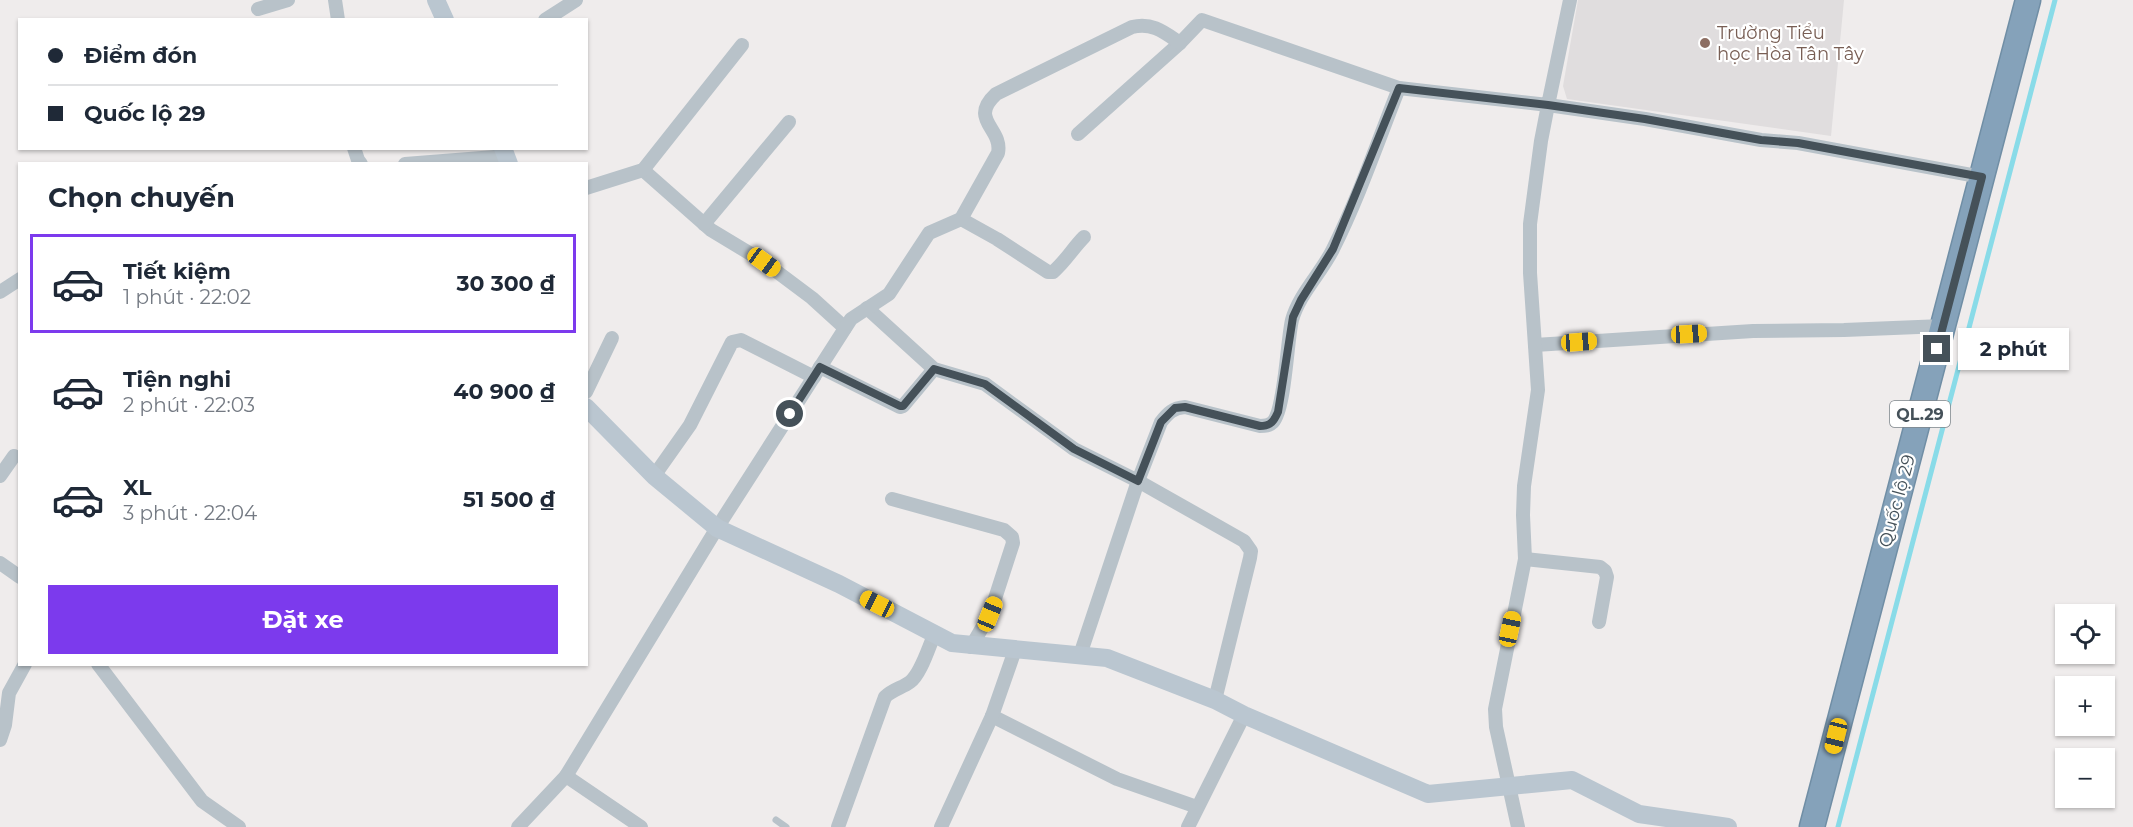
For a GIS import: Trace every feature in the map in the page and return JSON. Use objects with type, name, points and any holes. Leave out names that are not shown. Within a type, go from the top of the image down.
[{"type":"highway","name":"Quốc lộ 29","points":[[1812,827],[2028,0]]},
{"type":"street","points":[[258,9],[288,0]]},
{"type":"street","points":[[335,0],[338,18]]},
{"type":"street","points":[[436,0],[445,18]]},
{"type":"street","points":[[548,18],[576,0]]},
{"type":"street","points":[[1518,827],[1496,727],[1495,709],[1525,559],[1524,486],[1538,390],[1530,273],[1530,224],[1541,141],[1570,0]]},
{"type":"street","points":[[1077,134],[1180,43],[1202,20],[1399,88],[1645,119],[1761,140],[1798,143],[1982,177]]},
{"type":"street","points":[[518,827],[566,776],[717,528],[851,319],[889,294],[929,233],[961,219],[998,153],[998,143],[984,114],[986,106],[996,94],[1142,24],[1152,26],[1180,43]]},
{"type":"street","points":[[588,187],[643,171],[742,45]]},
{"type":"street","points":[[1080,656],[1138,481],[1161,422],[1175,408],[1185,407],[1260,426],[1268,426],[1274,421],[1281,402],[1293,317],[1333,249],[1399,88]]},
{"type":"street","points":[[704,224],[789,122]]},
{"type":"street","points":[[430,162],[506,156]]},
{"type":"street","points":[[643,171],[704,224],[774,269],[812,298],[845,328]]},
{"type":"street","points":[[961,219],[1048,272],[1053,272],[1059,267],[1072,248],[1084,237]]},
{"type":"street","points":[[0,292],[18,280]]},
{"type":"street","points":[[867,308],[934,369],[985,384],[1074,449],[1138,481],[1244,541],[1251,551],[1215,700]]},
{"type":"street","points":[[1535,345],[1742,332],[1943,326]]},
{"type":"street","points":[[588,388],[612,338]]},
{"type":"street","points":[[654,477],[690,425],[732,342],[741,340],[900,406],[903,406],[934,369]]},
{"type":"street","points":[[588,409],[654,477],[717,528],[839,584],[952,643],[1107,658],[1215,700],[1244,715],[1428,794],[1572,780],[1639,814],[1728,827]]},
{"type":"street","points":[[0,476],[14,456]]},
{"type":"street","points":[[891,499],[1004,530],[1012,537],[1013,543],[995,601],[971,646]]},
{"type":"street","points":[[1525,559],[1600,567],[1605,571],[1607,577],[1599,622]]},
{"type":"street","points":[[0,562],[18,576]]},
{"type":"street","points":[[838,827],[885,697],[891,691],[910,682],[917,675],[935,633]]},
{"type":"street","points":[[941,827],[992,716],[1015,650]]},
{"type":"street","points":[[0,740],[5,726],[9,693],[24,666]]},
{"type":"street","points":[[100,666],[202,801],[239,827]]},
{"type":"street","points":[[1188,827],[1244,715]]},
{"type":"street","points":[[992,716],[1118,779],[1197,807]]},
{"type":"street","points":[[566,776],[641,827]]},
{"type":"lane","points":[[776,820],[786,827]]},
{"type":"shaded area","name":"Trường Tiểu học Hòa Tân Tây","points":[[1578,0],[1844,0],[1831,136],[1567,99],[1563,86]]},
{"type":"waterway","points":[[1838,827],[2055,0]]},
{"type":"place","name":"Trường Tiểu học Hòa Tân Tây","points":[[1705,43]]},
{"type":"route","points":[[790,414],[820,367],[896,406],[903,406],[934,369],[985,384],[1074,449],[1138,481],[1161,422],[1175,408],[1185,407],[1268,426],[1274,421],[1281,402],[1288,342],[1296,309],[1333,249],[1399,88],[1645,119],[1761,140],[1798,143],[1982,177],[1937,349]]}]
